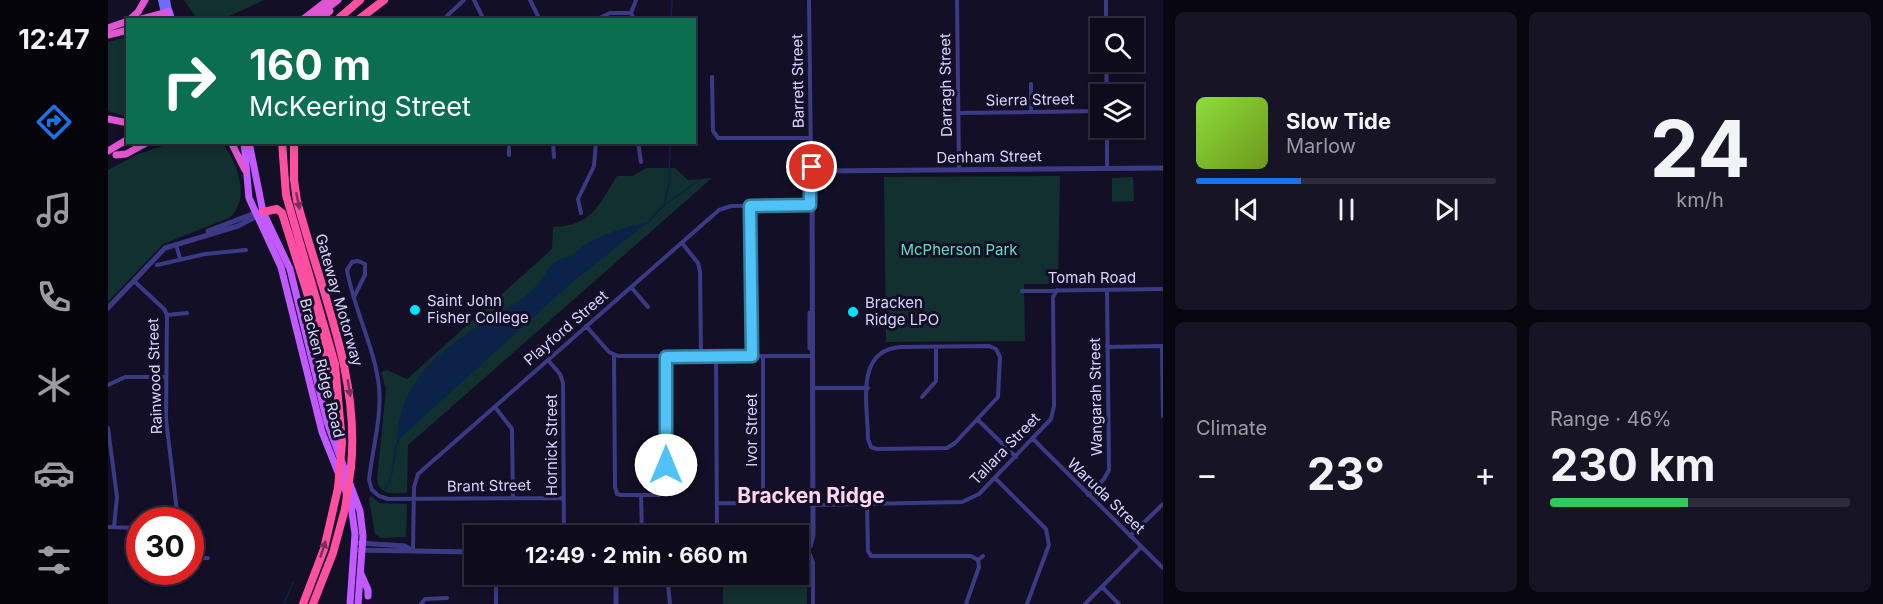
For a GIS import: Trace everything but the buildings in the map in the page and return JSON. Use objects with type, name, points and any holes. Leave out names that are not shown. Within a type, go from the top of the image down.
[{"type":"highway","points":[[130,18],[138,12],[145,0]]},
{"type":"highway","points":[[305,18],[328,0]]},
{"type":"highway","points":[[315,18],[339,0]]},
{"type":"highway","points":[[323,18],[336,7],[339,0]]},
{"type":"highway","points":[[339,18],[360,0]]},
{"type":"highway","points":[[361,18],[384,0]]},
{"type":"highway","points":[[108,28],[126,21]]},
{"type":"highway","points":[[108,35],[126,30]]},
{"type":"highway","points":[[108,118],[126,122]]},
{"type":"highway","points":[[108,151],[126,140]]},
{"type":"highway","points":[[108,160],[134,144]]},
{"type":"highway","points":[[116,156],[126,154],[144,144]]},
{"type":"highway","points":[[232,144],[245,170]]},
{"type":"highway","name":"Gateway Motorway","points":[[282,144],[286,195],[328,334],[337,378],[342,443],[338,488],[327,536],[303,604]]},
{"type":"highway","name":"Gateway Motorway","points":[[294,144],[294,180],[297,201],[346,368],[352,423],[351,467],[345,510],[333,553],[313,604]]},
{"type":"highway","points":[[258,214],[277,209],[282,213],[332,370],[337,378]]},
{"type":"main road","points":[[161,0],[166,17]]},
{"type":"main road","points":[[166,17],[167,0]]},
{"type":"main road","name":"Bracken Ridge Road","points":[[248,144],[245,170],[247,190],[258,214],[290,268],[327,422],[360,511],[361,574],[358,604]]},
{"type":"main road","name":"Bracken Ridge Road","points":[[248,144],[258,214]]},
{"type":"main road","name":"Bracken Ridge Road","points":[[350,604],[359,546]]},
{"type":"main road","points":[[361,574],[368,590],[368,599]]},
{"type":"street","points":[[447,16],[450,10],[464,0]]},
{"type":"street","points":[[474,0],[483,18]]},
{"type":"street","points":[[530,0],[539,18]]},
{"type":"street","points":[[633,18],[631,13],[636,0]]},
{"type":"street","name":"Barrett Street","points":[[808,0],[811,162],[815,173],[810,180],[811,304],[814,339],[811,356],[813,539],[809,544]]},
{"type":"street","name":"Darragh Street","points":[[957,0],[959,170]]},
{"type":"street","points":[[1106,0],[1106,18]]},
{"type":"street","points":[[599,18],[609,13],[631,13]]},
{"type":"street","points":[[712,77],[713,131],[718,138],[811,138]]},
{"type":"street","points":[[1030,84],[1031,111]]},
{"type":"street","name":"Sierra Street","points":[[958,113],[1090,111]]},
{"type":"street","points":[[1107,138],[1107,168]]},
{"type":"street","points":[[509,144],[509,155]]},
{"type":"street","points":[[553,144],[554,157]]},
{"type":"street","points":[[581,213],[578,199],[594,166],[596,144]]},
{"type":"street","points":[[638,144],[641,162]]},
{"type":"street","name":"Denham Street","points":[[815,173],[1163,168]]},
{"type":"street","name":"Playford Street","points":[[413,551],[415,482],[418,474],[719,210],[731,206],[810,205]]},
{"type":"street","points":[[750,206],[752,356]]},
{"type":"street","points":[[108,308],[152,259],[175,243],[204,235],[258,214]]},
{"type":"street","points":[[175,243],[180,258]]},
{"type":"street","points":[[682,243],[698,263],[700,271],[701,356]]},
{"type":"street","points":[[157,265],[180,258],[246,250]]},
{"type":"street","points":[[355,261],[364,264],[366,272],[354,297],[347,270],[349,264],[355,261]]},
{"type":"street","name":"Rainwood Street","points":[[133,280],[164,309],[167,315],[166,419],[176,507]]},
{"type":"street","points":[[631,287],[648,307]]},
{"type":"street","name":"Tallara Street","points":[[812,505],[965,501],[976,497],[1049,423],[1053,412],[1053,297],[1057,290]]},
{"type":"street","name":"Wangarah Street","points":[[1088,495],[1104,479],[1109,470],[1107,290]]},
{"type":"street","name":"Tomah Road","points":[[1022,291],[1163,290]]},
{"type":"street","name":"Brant Street","points":[[354,297],[379,385],[369,480],[372,490],[388,499],[564,498]]},
{"type":"street","points":[[167,315],[187,313]]},
{"type":"street","points":[[586,326],[614,355],[615,495],[665,495],[666,357]]},
{"type":"street","points":[[989,346],[996,349],[1000,357],[998,397],[978,420],[947,448],[877,449],[871,447],[868,439],[870,364],[883,350],[936,347],[989,346]]},
{"type":"street","points":[[1107,347],[1163,346],[1163,416]]},
{"type":"street","points":[[922,397],[936,381],[936,347]]},
{"type":"street","points":[[614,355],[811,356]]},
{"type":"street","points":[[716,356],[717,525]]},
{"type":"street","name":"Ivor Street","points":[[717,503],[747,502],[756,498],[763,488],[763,356]]},
{"type":"street","name":"Hornick Street","points":[[548,360],[560,374],[563,383],[564,525]]},
{"type":"street","points":[[108,385],[125,377],[166,377]]},
{"type":"street","points":[[812,388],[868,388]]},
{"type":"street","points":[[495,406],[512,429],[513,498]]},
{"type":"street","points":[[978,420],[1016,457]]},
{"type":"street","points":[[108,428],[117,497],[114,527]]},
{"type":"street","name":"Waruda Street","points":[[1033,440],[1163,568]]},
{"type":"street","points":[[995,478],[1046,529],[1049,535],[1049,545],[1027,604]]},
{"type":"street","points":[[641,495],[642,525]]},
{"type":"street","points":[[867,503],[870,558],[971,556],[978,560]]},
{"type":"street","points":[[1130,536],[1163,504]]},
{"type":"street","points":[[108,527],[126,527]]},
{"type":"street","points":[[359,546],[405,546],[413,551],[464,552]]},
{"type":"street","points":[[1085,604],[1141,547]]},
{"type":"street","name":"Barrett Street","points":[[809,552],[813,563],[813,604]]},
{"type":"street","points":[[978,560],[983,556]]},
{"type":"street","points":[[966,604],[979,567],[978,560]]},
{"type":"street","points":[[495,604],[496,585]]},
{"type":"street","points":[[616,585],[616,604]]},
{"type":"street","points":[[668,585],[670,604]]},
{"type":"street","points":[[1102,587],[1119,604]]},
{"type":"street","points":[[421,604],[425,599],[447,598]]},
{"type":"green space","points":[[184,0],[264,0],[225,18],[197,18]]},
{"type":"green space","points":[[126,38],[126,117],[108,111],[108,42]]},
{"type":"green space","points":[[169,144],[223,144],[237,170],[241,191],[239,201],[236,210],[229,218],[163,244],[108,302],[108,170],[138,154]]},
{"type":"green space","points":[[646,168],[675,168],[688,180],[712,178],[408,445],[407,493],[384,491],[377,479],[386,389],[381,372],[387,370],[407,379],[552,249],[553,227],[577,223],[585,218],[599,205],[617,176],[633,176]]},
{"type":"green space","name":"McPherson Park","points":[[1060,176],[1058,284],[1024,284],[1025,341],[886,342],[884,177]]},
{"type":"green space","points":[[1133,177],[1134,201],[1112,202],[1112,178]]},
{"type":"green space","points":[[371,496],[380,503],[407,504],[406,537],[381,538],[375,534],[369,499]]},
{"type":"green space","points":[[723,585],[807,585],[807,604],[723,604]]},
{"type":"water","points":[[648,222],[570,284],[398,440],[400,419],[406,399],[428,366],[443,352],[531,291],[558,260],[572,256],[587,244],[607,234]]},
{"type":"waterway","points":[[671,18],[672,0]]},
{"type":"waterway","points":[[664,204],[669,185],[670,144]]},
{"type":"waterway","points":[[648,222],[663,206],[700,180]]},
{"type":"waterway","points":[[385,490],[392,473],[398,440]]},
{"type":"waterway","points":[[284,604],[293,582]]},
{"type":"place","name":"Saint John Fisher College","points":[[415,310]]},
{"type":"place","name":"Bracken Ridge LPO","points":[[853,312]]},
{"type":"district","name":"Bracken Ridge","points":[[811,496]]},
{"type":"route","points":[[666,465],[666,357],[752,356],[750,206],[810,205],[810,180],[815,173],[812,167]]}]
